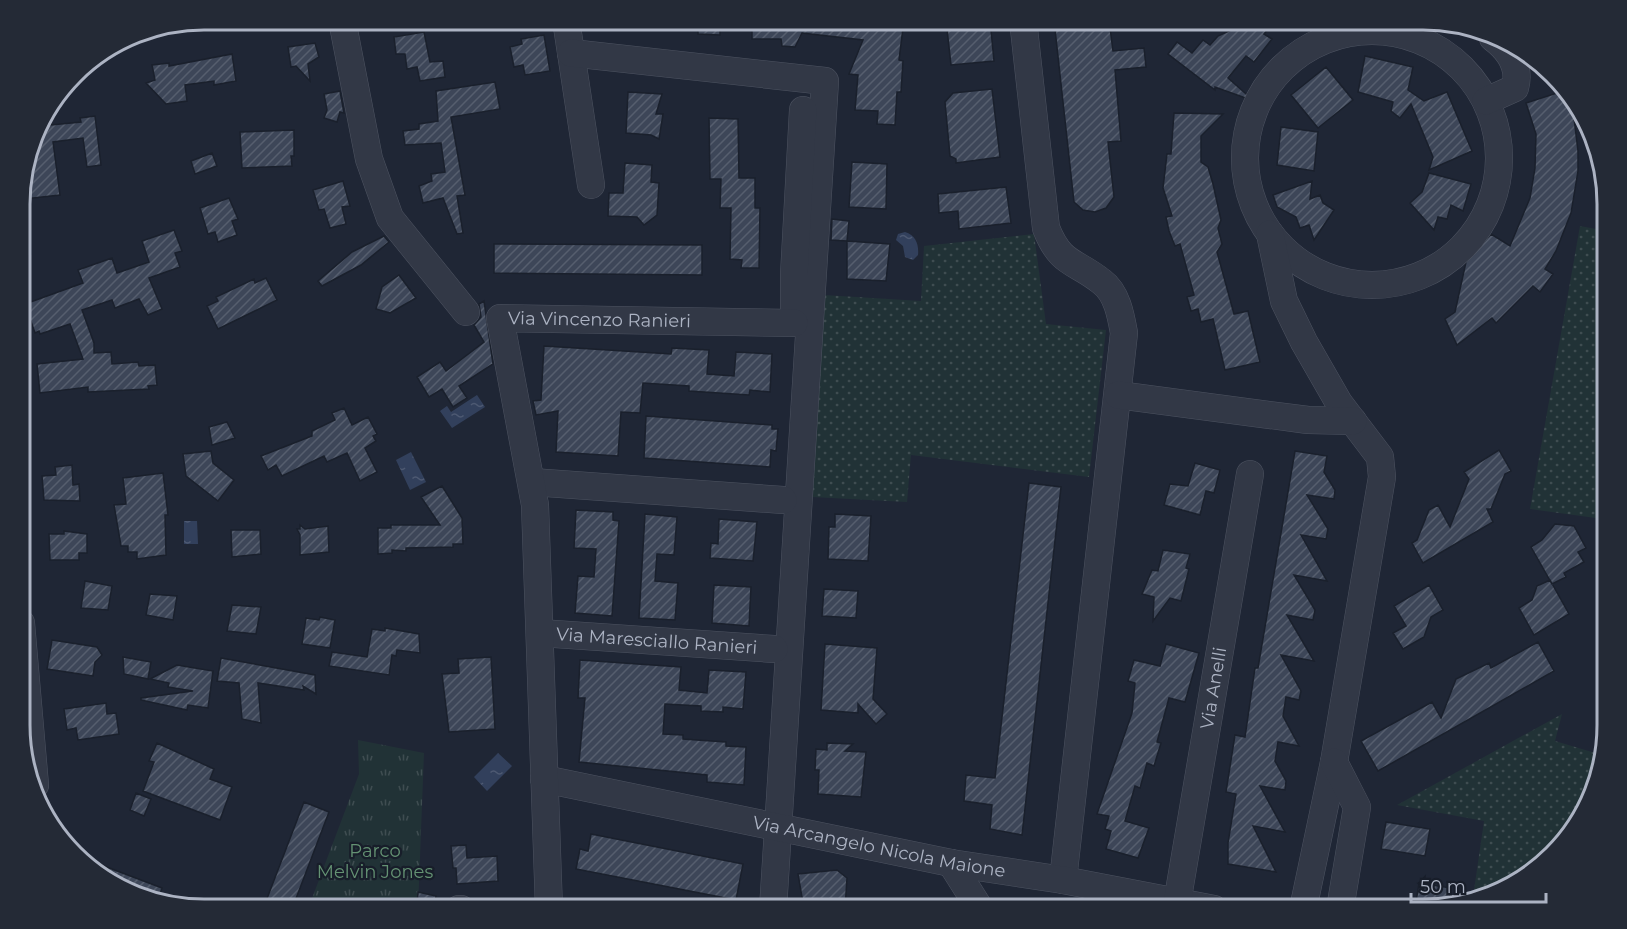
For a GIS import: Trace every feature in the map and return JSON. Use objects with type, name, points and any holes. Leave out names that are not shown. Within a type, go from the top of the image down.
[{"type":"street","points":[[344,30],[369,159],[390,218],[466,312]]},
{"type":"street","points":[[568,30],[591,185]]},
{"type":"street","points":[[1024,30],[1046,228],[1052,244],[1064,260],[1103,283],[1120,309],[1124,333],[1063,880]]},
{"type":"street","points":[[1360,30],[1341,35],[1308,49],[1280,71],[1259,100],[1247,133],[1245,169],[1253,203],[1270,234],[1294,259],[1324,276],[1357,284],[1391,284],[1402,281],[1424,274],[1453,256],[1477,231],[1492,201],[1500,168],[1497,134],[1486,101],[1467,73],[1441,51],[1392,30]]},
{"type":"street","points":[[1486,101],[1515,88],[1519,76],[1507,52]]},
{"type":"street","points":[[571,53],[825,81],[770,825]]},
{"type":"street","points":[[773,899],[770,825],[774,650],[794,323],[794,276],[803,110]]},
{"type":"street","points":[[1270,234],[1284,301],[1304,342],[1353,422],[1380,457],[1382,477],[1334,762],[1305,899]]},
{"type":"street","name":"Via Vincenzo Ranieri","points":[[549,899],[540,633],[532,482],[500,318],[794,323]]},
{"type":"street","points":[[1118,395],[1308,420],[1353,422]]},
{"type":"street","name":"Via Anelli","points":[[1178,899],[1250,474]]},
{"type":"street","points":[[532,482],[783,501]]},
{"type":"street","name":"Via Maresciallo Ranieri","points":[[540,633],[774,650]]},
{"type":"street","points":[[30,729],[32,754]]},
{"type":"street","points":[[1334,762],[1357,807],[1342,899]]},
{"type":"street","name":"Via Arcangelo Nicola Maione","points":[[544,779],[951,863],[1063,880],[1157,899]]},
{"type":"street","points":[[951,863],[974,899]]},
{"type":"green space","points":[[1580,226],[1597,229],[1597,518],[1530,509]]},
{"type":"green space","points":[[1034,234],[1046,324],[1106,330],[1089,477],[911,455],[907,502],[812,497],[824,295],[921,301],[924,246]]},
{"type":"green space","points":[[1562,714],[1555,741],[1595,753],[1588,781],[1579,802],[1561,831],[1529,863],[1510,876],[1474,891],[1484,821],[1397,805]]},
{"type":"green space","name":"Parco Melvin Jones","points":[[358,740],[424,753],[418,899],[312,899],[359,774]]},
{"type":"water","points":[[905,232],[912,235],[917,244],[918,255],[913,260],[905,257],[903,246],[896,240],[898,234]]},
{"type":"water","points":[[477,395],[485,407],[452,428],[440,411],[447,406],[451,412]]},
{"type":"water","points":[[411,452],[426,482],[410,490],[396,460]]},
{"type":"water","points":[[184,521],[197,521],[198,544],[184,544]]},
{"type":"water","points":[[498,753],[512,766],[487,791],[474,777]]},
{"type":"building","points":[[698,30],[720,30],[720,35],[698,34]]},
{"type":"building","points":[[752,30],[903,30],[899,60],[903,61],[901,92],[897,92],[895,125],[877,124],[878,111],[855,110],[858,75],[849,74],[863,40],[802,33],[795,47],[782,46],[781,39],[752,39]]},
{"type":"building","points":[[947,30],[991,30],[994,61],[951,65]]},
{"type":"building","points":[[1055,30],[1110,30],[1113,51],[1144,48],[1146,67],[1115,70],[1121,141],[1108,142],[1114,197],[1106,208],[1095,212],[1083,210],[1074,202]]},
{"type":"building","points":[[1231,30],[1267,30],[1264,34],[1272,39],[1254,62],[1246,56],[1228,78],[1254,101],[1215,87],[1215,90],[1168,54],[1177,42],[1192,53],[1203,40],[1210,45],[1218,36]]},
{"type":"building","points":[[424,32],[430,62],[443,61],[445,77],[420,81],[417,67],[407,69],[405,54],[396,54],[394,37]]},
{"type":"building","points":[[544,35],[550,71],[525,75],[523,65],[514,67],[510,47],[522,44],[521,39]]},
{"type":"building","points":[[315,43],[319,57],[308,64],[310,81],[296,66],[291,67],[288,47]]},
{"type":"building","points":[[232,54],[236,81],[214,85],[214,81],[185,85],[187,101],[166,104],[146,83],[155,80],[152,65],[169,63],[169,66]]},
{"type":"building","points":[[1365,56],[1413,67],[1408,90],[1424,101],[1447,92],[1472,151],[1429,170],[1433,157],[1411,104],[1400,118],[1391,111],[1393,102],[1358,92]]},
{"type":"building","points":[[1326,67],[1353,100],[1318,128],[1291,95]]},
{"type":"building","points":[[495,82],[500,109],[451,117],[465,195],[457,196],[463,233],[457,234],[443,198],[423,203],[419,186],[432,181],[431,174],[445,172],[441,143],[405,145],[403,131],[419,129],[419,124],[438,121],[436,91]]},
{"type":"building","points":[[992,89],[1000,157],[956,163],[956,159],[950,156],[945,102],[953,93]]},
{"type":"building","points":[[340,91],[344,113],[340,112],[337,122],[324,118],[327,110],[324,94]]},
{"type":"building","points":[[628,92],[662,94],[656,114],[663,114],[659,139],[651,135],[626,133]]},
{"type":"building","points":[[1557,93],[1574,117],[1578,171],[1571,213],[1556,251],[1545,269],[1553,274],[1540,292],[1533,286],[1496,323],[1492,318],[1457,345],[1445,319],[1455,312],[1466,262],[1491,234],[1510,246],[1530,198],[1535,168],[1536,134],[1526,103]]},
{"type":"building","points":[[1174,113],[1223,114],[1201,136],[1201,162],[1208,167],[1221,220],[1218,228],[1222,244],[1217,252],[1234,314],[1248,311],[1260,362],[1225,370],[1213,319],[1201,322],[1198,309],[1191,311],[1187,297],[1194,295],[1180,244],[1175,246],[1169,231],[1166,217],[1172,216],[1163,188],[1167,154],[1171,154]]},
{"type":"building","points":[[95,116],[101,165],[87,167],[83,138],[53,142],[60,195],[30,198],[31,181],[43,137],[51,122],[51,125],[81,122],[80,118]]},
{"type":"building","points":[[709,118],[738,119],[739,178],[755,178],[755,208],[760,208],[759,268],[741,268],[742,260],[730,259],[731,208],[720,208],[721,179],[710,179]]},
{"type":"building","points":[[1281,127],[1318,132],[1314,171],[1277,165]]},
{"type":"building","points":[[294,130],[292,166],[242,168],[240,132]]},
{"type":"building","points":[[212,153],[217,166],[195,174],[191,161]]},
{"type":"building","points":[[852,162],[887,164],[886,209],[849,207]]},
{"type":"building","points":[[625,163],[652,165],[651,182],[659,183],[657,215],[644,225],[637,217],[608,216],[609,193],[623,193]]},
{"type":"building","points":[[1429,173],[1471,184],[1463,211],[1451,205],[1447,219],[1438,217],[1434,230],[1410,203],[1422,192]]},
{"type":"building","points":[[343,181],[350,206],[342,207],[346,224],[330,228],[324,209],[319,210],[313,190]]},
{"type":"building","points":[[1312,181],[1310,199],[1320,195],[1323,203],[1334,210],[1314,240],[1309,225],[1300,228],[1296,217],[1277,207],[1273,195]]},
{"type":"building","points":[[1006,187],[1011,223],[959,229],[958,211],[939,213],[938,194]]},
{"type":"building","points":[[229,198],[238,219],[232,221],[237,235],[218,242],[215,232],[208,234],[200,208]]},
{"type":"building","points":[[832,219],[849,221],[847,241],[831,240]]},
{"type":"building","points":[[174,230],[182,251],[175,253],[180,267],[149,278],[162,309],[148,315],[139,299],[115,308],[112,300],[82,310],[94,343],[94,353],[111,352],[112,364],[138,362],[139,366],[155,365],[157,385],[148,386],[149,389],[88,392],[88,387],[40,393],[37,364],[83,359],[70,324],[40,334],[39,331],[35,333],[30,318],[30,302],[83,283],[78,270],[112,258],[117,273],[149,262],[142,241]]},
{"type":"building","points":[[384,236],[389,242],[361,265],[322,286],[318,281],[352,252]]},
{"type":"building","points":[[847,241],[890,244],[886,281],[847,279]]},
{"type":"building","points":[[494,244],[702,245],[702,275],[494,273]]},
{"type":"building","points":[[399,275],[416,298],[390,313],[376,309],[382,287]]},
{"type":"building","points":[[266,278],[277,300],[218,329],[207,306],[218,301],[216,297],[254,279],[255,283]]},
{"type":"building","points":[[484,301],[493,364],[459,386],[467,398],[453,407],[442,389],[429,397],[417,377],[440,362],[446,371],[484,342],[474,325],[481,317],[479,304]]},
{"type":"building","points":[[544,346],[671,354],[672,348],[709,350],[707,374],[734,376],[736,352],[772,354],[770,392],[750,390],[749,395],[689,391],[689,386],[643,383],[640,413],[621,412],[618,456],[556,452],[558,411],[536,415],[533,401],[541,400]]},
{"type":"building","points":[[344,408],[352,425],[368,417],[377,434],[373,436],[376,441],[365,448],[377,472],[360,481],[347,453],[327,462],[324,456],[282,476],[276,465],[268,470],[261,456],[312,436],[312,431],[335,420],[332,413]]},
{"type":"building","points":[[646,416],[772,425],[772,429],[778,429],[776,451],[771,450],[770,467],[644,458]]},
{"type":"building","points":[[227,422],[235,438],[212,445],[209,427]]},
{"type":"building","points":[[1499,450],[1511,471],[1505,474],[1491,509],[1487,509],[1493,522],[1423,563],[1412,543],[1417,540],[1429,510],[1438,505],[1450,527],[1469,479],[1464,472]]},
{"type":"building","points":[[211,451],[213,463],[234,480],[218,501],[186,476],[183,454]]},
{"type":"building","points":[[1295,451],[1327,456],[1324,472],[1335,490],[1334,499],[1307,495],[1328,529],[1326,539],[1301,535],[1327,581],[1294,575],[1315,610],[1313,620],[1287,615],[1314,661],[1281,655],[1301,691],[1299,700],[1286,697],[1283,716],[1299,746],[1278,742],[1275,761],[1286,781],[1285,790],[1260,786],[1285,832],[1253,826],[1276,872],[1228,864],[1228,843],[1236,794],[1226,792],[1235,735],[1245,737],[1255,668],[1258,668]]},
{"type":"building","points":[[1195,463],[1220,470],[1214,493],[1206,491],[1200,515],[1164,505],[1170,484],[1188,486]]},
{"type":"building","points":[[72,465],[73,485],[79,484],[80,501],[44,500],[42,476],[56,475],[55,467]]},
{"type":"building","points":[[163,473],[168,515],[165,515],[166,555],[137,559],[137,552],[128,552],[128,546],[121,546],[114,505],[126,504],[123,478]]},
{"type":"building","points":[[1029,483],[1061,487],[1022,835],[990,829],[992,805],[964,801],[966,775],[995,778]]},
{"type":"building","points":[[442,486],[462,518],[463,544],[453,544],[453,547],[406,548],[406,551],[392,550],[392,553],[378,554],[378,528],[391,528],[391,525],[440,525],[421,497]]},
{"type":"building","points":[[576,510],[613,512],[613,520],[619,521],[612,616],[575,613],[578,576],[594,577],[596,549],[574,548]]},
{"type":"building","points":[[645,514],[677,517],[674,555],[657,554],[655,581],[678,583],[675,620],[639,618]]},
{"type":"building","points":[[835,514],[871,516],[868,561],[828,559],[829,527],[835,527]]},
{"type":"building","points":[[719,519],[757,522],[753,561],[710,558],[711,543],[718,544]]},
{"type":"building","points":[[1555,524],[1574,526],[1586,548],[1578,552],[1584,562],[1564,573],[1566,577],[1552,584],[1531,547],[1542,540]]},
{"type":"building","points":[[300,525],[305,529],[328,526],[329,552],[300,555],[300,535],[297,529],[300,529]]},
{"type":"building","points":[[231,530],[260,530],[261,554],[232,557]]},
{"type":"building","points":[[64,531],[87,534],[87,553],[79,553],[79,560],[50,560],[49,534],[64,534]]},
{"type":"building","points":[[1163,550],[1190,554],[1186,568],[1189,569],[1181,601],[1170,598],[1153,621],[1154,597],[1142,594],[1152,570],[1158,571]]},
{"type":"building","points":[[1550,580],[1569,614],[1534,635],[1519,608],[1532,600],[1537,586]]},
{"type":"building","points":[[85,581],[112,586],[108,610],[81,608]]},
{"type":"building","points":[[714,585],[751,587],[749,626],[712,623]]},
{"type":"building","points":[[1429,585],[1443,610],[1431,617],[1424,637],[1403,649],[1393,633],[1406,626],[1394,606]]},
{"type":"building","points":[[824,589],[858,591],[856,618],[822,616]]},
{"type":"building","points":[[150,594],[177,596],[173,620],[146,615]]},
{"type":"building","points":[[232,605],[261,607],[256,634],[227,631]]},
{"type":"building","points":[[320,617],[335,620],[330,648],[302,644],[306,618],[319,620]]},
{"type":"building","points":[[385,628],[419,634],[420,653],[397,650],[396,656],[392,655],[389,675],[329,666],[332,652],[367,657],[372,629],[385,631]]},
{"type":"building","points":[[52,640],[97,647],[102,655],[95,662],[93,676],[47,669]]},
{"type":"building","points":[[1538,642],[1554,671],[1378,771],[1361,741],[1432,702],[1441,718],[1456,679],[1489,663],[1491,668]]},
{"type":"building","points":[[825,644],[877,648],[873,699],[887,714],[876,724],[858,704],[858,713],[821,710]]},
{"type":"building","points":[[1166,644],[1199,653],[1185,702],[1169,698],[1157,742],[1161,743],[1154,766],[1147,763],[1140,788],[1135,786],[1125,821],[1149,828],[1138,858],[1106,849],[1111,831],[1105,829],[1109,816],[1097,814],[1132,713],[1135,683],[1128,681],[1134,660],[1160,666]]},
{"type":"building","points":[[123,657],[151,662],[148,679],[124,674]]},
{"type":"building","points":[[491,657],[495,729],[449,732],[442,674],[459,673],[458,659]]},
{"type":"building","points":[[221,658],[315,675],[316,694],[303,686],[304,690],[258,683],[261,723],[242,719],[239,683],[217,681]]},
{"type":"building","points":[[580,660],[681,667],[679,690],[707,693],[709,670],[746,672],[743,709],[723,707],[723,712],[701,711],[701,706],[665,704],[663,734],[683,735],[683,739],[726,742],[726,746],[746,747],[744,785],[707,782],[707,775],[579,762],[585,698],[578,698]]},
{"type":"building","points":[[177,665],[213,671],[208,708],[188,705],[187,710],[141,700],[141,698],[193,691],[168,687],[169,683],[150,679]]},
{"type":"building","points":[[106,703],[107,714],[116,713],[119,734],[78,740],[76,728],[67,730],[64,709]]},
{"type":"building","points":[[157,743],[214,769],[210,779],[232,787],[220,820],[143,791],[154,762],[149,761]]},
{"type":"building","points":[[827,743],[853,744],[845,751],[866,752],[861,797],[818,794],[819,770],[815,770],[816,749],[827,750]]},
{"type":"building","points":[[136,793],[151,799],[144,816],[130,810]]},
{"type":"building","points":[[304,802],[329,812],[296,899],[267,899]]},
{"type":"building","points":[[1386,822],[1430,829],[1425,856],[1381,849]]},
{"type":"building","points":[[591,834],[743,864],[736,899],[576,869],[580,849],[588,851]]},
{"type":"building","points":[[466,845],[467,858],[497,856],[498,881],[457,884],[451,846]]},
{"type":"building","points":[[100,865],[162,888],[160,893],[137,886]]},
{"type":"building","points":[[837,870],[847,878],[846,899],[802,899],[798,874]]},
{"type":"building","points":[[1419,883],[1451,888],[1449,897],[1417,899]]},
{"type":"building","points":[[418,892],[436,896],[435,899],[418,899]]}]
